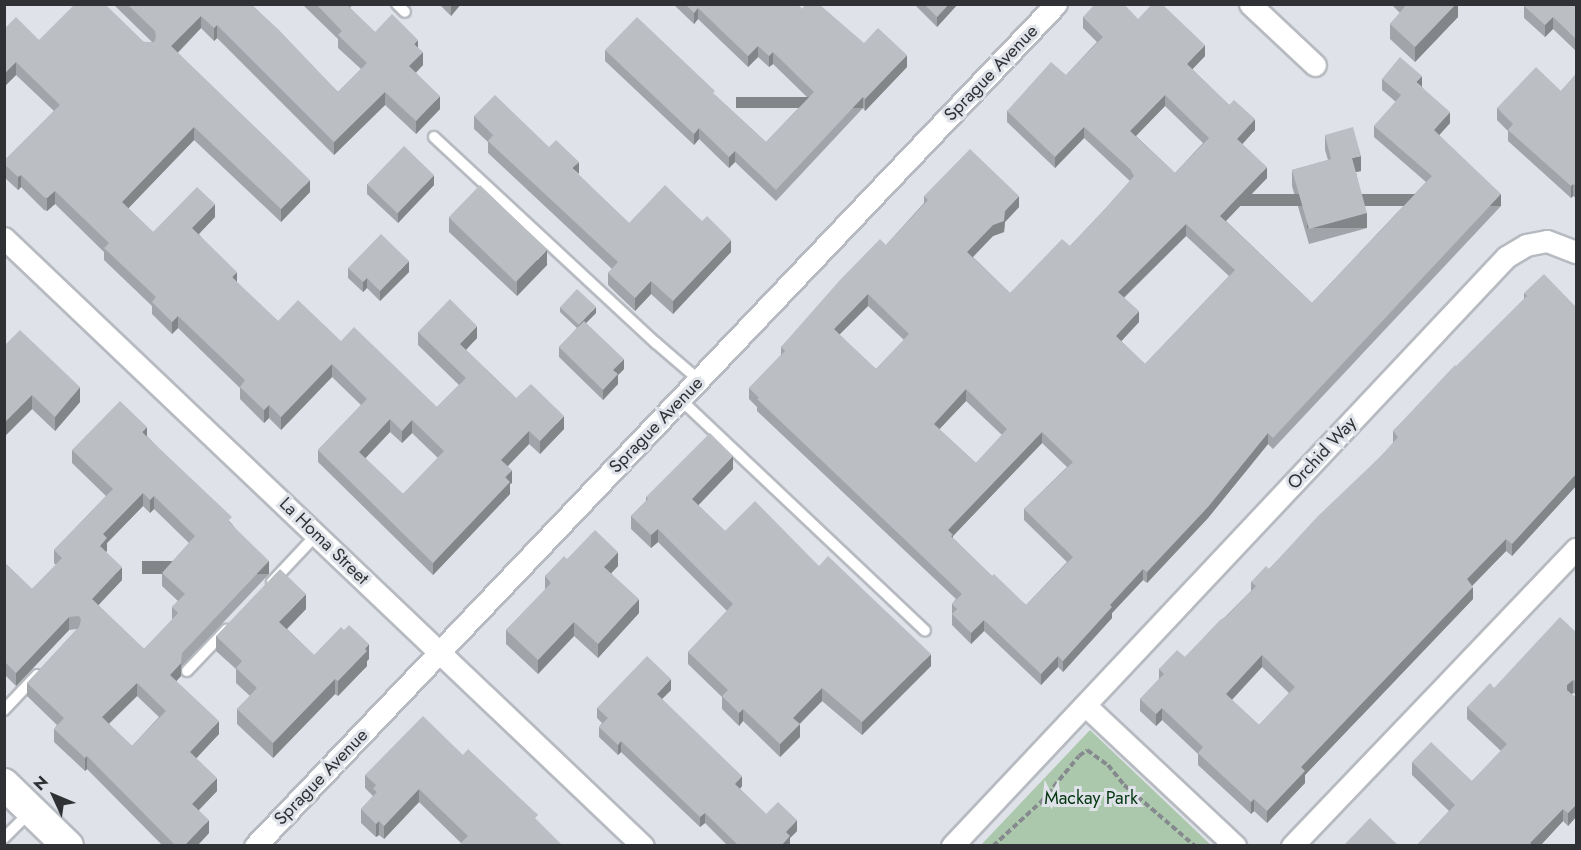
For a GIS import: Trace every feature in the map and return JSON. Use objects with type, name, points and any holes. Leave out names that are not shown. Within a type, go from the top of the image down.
[{"type":"main road","points":[[4,784],[68,846]]},
{"type":"street","name":"Sprague Avenue","points":[[255,846],[1056,4]]},
{"type":"street","points":[[1250,4],[1315,65]]},
{"type":"street","name":"La Homa Street","points":[[4,238],[643,846]]},
{"type":"street","name":"Orchid Way","points":[[952,846],[1506,257],[1526,245],[1547,241],[1576,252]]},
{"type":"street","points":[[1292,846],[1576,549]]},
{"type":"street","points":[[1085,705],[1235,846]]},
{"type":"lane","points":[[434,137],[699,380]]},
{"type":"lane","points":[[680,399],[925,631]]},
{"type":"lane","points":[[260,594],[317,534]]},
{"type":"lane","points":[[187,671],[236,620]]},
{"type":"lane","points":[[4,710],[43,668]]},
{"type":"lane","points":[[4,838],[32,810]]},
{"type":"path","points":[[993,846],[1042,801],[1078,756],[1087,750],[1108,765],[1124,785],[1195,846]]},
{"type":"green space","name":"Mackay Park","points":[[1090,730],[1211,845],[981,845]]},
{"type":"building","points":[[75,4],[105,4],[144,42],[154,42],[155,31],[127,4],[251,4],[338,92],[367,63],[338,35],[342,31],[316,4],[346,4],[375,32],[392,14],[418,40],[414,44],[423,52],[409,66],[440,96],[416,121],[385,92],[334,142],[217,25],[214,28],[201,16],[171,46],[310,180],[281,209],[194,127],[122,202],[153,232],[197,187],[215,204],[192,228],[237,272],[232,277],[278,321],[298,300],[341,341],[354,327],[437,407],[466,378],[418,332],[450,299],[477,326],[460,344],[516,398],[531,384],[564,416],[540,441],[529,431],[501,460],[512,470],[505,477],[510,482],[433,563],[318,450],[367,399],[332,364],[281,417],[269,405],[264,410],[240,387],[245,380],[178,316],[172,322],[152,302],[156,297],[104,248],[109,243],[55,191],[47,198],[44,197],[21,175],[18,177],[4,164],[4,161],[60,105],[16,62],[4,74],[4,29],[16,17],[39,40]],"holes":[[[390,419],[402,431],[412,420],[444,451],[403,494],[359,452]]]},
{"type":"building","points":[[685,4],[797,4],[802,9],[806,4],[819,4],[864,43],[878,28],[907,55],[865,99],[863,97],[776,190],[735,151],[729,157],[699,128],[694,134],[605,50],[637,17],[766,142],[814,92],[773,52],[769,56],[758,46],[748,56],[698,8],[694,13]]},
{"type":"building","points":[[924,4],[949,4],[937,17]]},
{"type":"building","points":[[1095,4],[1124,4],[1138,19],[1152,4],[1162,4],[1205,45],[1187,64],[1229,105],[1234,100],[1255,119],[1237,139],[1267,167],[1220,216],[1312,303],[1432,176],[1374,126],[1401,95],[1382,79],[1400,57],[1422,76],[1416,82],[1450,112],[1434,130],[1501,194],[1273,438],[1268,433],[1208,507],[1147,572],[1143,569],[1063,661],[1058,656],[1041,674],[984,620],[971,633],[952,614],[957,609],[952,604],[962,594],[757,399],[759,398],[749,388],[785,351],[781,347],[840,280],[880,239],[886,245],[928,200],[924,196],[970,149],[1019,196],[1005,211],[1004,221],[993,225],[967,252],[1010,293],[1062,239],[1070,246],[1104,210],[1134,176],[1130,169],[1084,127],[1055,157],[1007,111],[1051,62],[1066,75],[1103,37],[1083,17]],"holes":[[[1165,95],[1209,138],[1175,173],[1130,131]],[[1186,224],[1235,270],[1145,364],[1116,336],[1139,311],[1118,292]],[[868,294],[909,334],[876,369],[834,329]],[[966,389],[1007,429],[976,463],[934,424]],[[1042,432],[1073,462],[1024,509],[1073,557],[1026,605],[994,574],[992,576],[951,536],[953,535],[948,530]]]},
{"type":"building","points":[[1407,4],[1456,4],[1415,47],[1390,24]]},
{"type":"building","points":[[1525,4],[1576,4],[1576,39],[1553,17],[1545,25],[1524,6]]},
{"type":"building","points":[[1536,67],[1561,91],[1576,74],[1576,186],[1573,184],[1571,186],[1508,130],[1513,124],[1497,108]]},
{"type":"building","points":[[495,95],[549,147],[556,140],[579,162],[572,168],[629,223],[665,185],[702,221],[707,216],[731,240],[673,301],[651,281],[635,298],[608,273],[618,262],[488,141],[493,135],[474,116]]},
{"type":"building","points":[[1353,127],[1361,156],[1352,158],[1367,213],[1309,229],[1292,170],[1331,159],[1325,135]]},
{"type":"building","points":[[404,146],[434,175],[397,213],[367,184]]},
{"type":"building","points":[[480,185],[547,250],[516,282],[449,217]]},
{"type":"building","points":[[381,234],[409,261],[380,291],[367,278],[363,282],[348,268]]},
{"type":"building","points":[[1544,274],[1576,307],[1576,474],[1512,544],[1506,539],[1467,579],[1473,587],[1301,767],[1305,771],[1267,811],[1254,799],[1251,802],[1198,753],[1203,747],[1162,708],[1156,714],[1140,699],[1164,674],[1159,669],[1177,650],[1185,657],[1256,586],[1251,582],[1266,566],[1269,569],[1318,516],[1382,455],[1398,437],[1393,431],[1455,365],[1527,296],[1524,293]],"holes":[[[1262,655],[1295,687],[1259,725],[1226,694]]]},
{"type":"building","points":[[577,289],[596,307],[579,325],[560,307]]},
{"type":"building","points":[[584,321],[624,359],[613,370],[618,374],[603,390],[559,347]]},
{"type":"building","points":[[20,330],[80,387],[55,417],[32,395],[4,423],[4,346]]},
{"type":"building","points":[[120,401],[147,427],[142,432],[232,517],[228,521],[269,561],[182,653],[181,663],[170,675],[219,721],[190,752],[217,778],[192,804],[209,820],[184,846],[176,846],[87,756],[85,758],[54,729],[64,718],[27,683],[79,627],[81,620],[79,616],[69,617],[16,673],[4,661],[4,562],[32,589],[62,558],[54,550],[113,489],[72,450]],"holes":[[[143,493],[150,500],[154,496],[195,536],[162,573],[185,594],[172,607],[178,613],[144,649],[92,599],[122,567],[100,546],[107,538],[103,534]],[[137,683],[166,711],[132,746],[102,717]]]},
{"type":"building","points":[[710,433],[733,456],[692,499],[725,531],[755,501],[819,566],[828,556],[931,654],[862,722],[822,688],[793,718],[800,724],[780,744],[743,709],[739,713],[722,696],[728,690],[688,652],[733,604],[658,529],[651,535],[631,516],[648,499],[646,497]]},
{"type":"building","points":[[595,530],[618,552],[604,567],[639,599],[598,644],[574,622],[538,660],[506,630],[551,583],[545,576],[564,556],[567,559]]},
{"type":"building","points":[[280,569],[306,594],[279,622],[314,655],[341,627],[344,630],[349,625],[369,644],[365,649],[367,651],[338,681],[335,679],[273,743],[237,709],[257,688],[236,668],[242,661],[216,636]]},
{"type":"building","points":[[1560,617],[1576,632],[1576,681],[1573,680],[1567,685],[1567,690],[1576,696],[1576,805],[1568,813],[1563,809],[1530,843],[1533,846],[1416,846],[1455,805],[1412,762],[1431,742],[1472,781],[1507,744],[1467,707],[1490,683],[1494,688]]},
{"type":"building","points":[[647,656],[671,679],[657,694],[742,776],[735,784],[766,814],[778,802],[797,820],[786,832],[790,836],[781,846],[739,846],[705,813],[700,817],[621,741],[618,745],[599,727],[608,718],[597,708]]},
{"type":"building","points":[[423,716],[463,755],[468,749],[538,815],[535,818],[563,846],[458,846],[468,836],[419,789],[384,826],[379,821],[376,824],[361,809],[377,792],[373,789],[376,785],[365,775]]},
{"type":"building","points":[[1370,818],[1399,846],[1343,846]]}]
